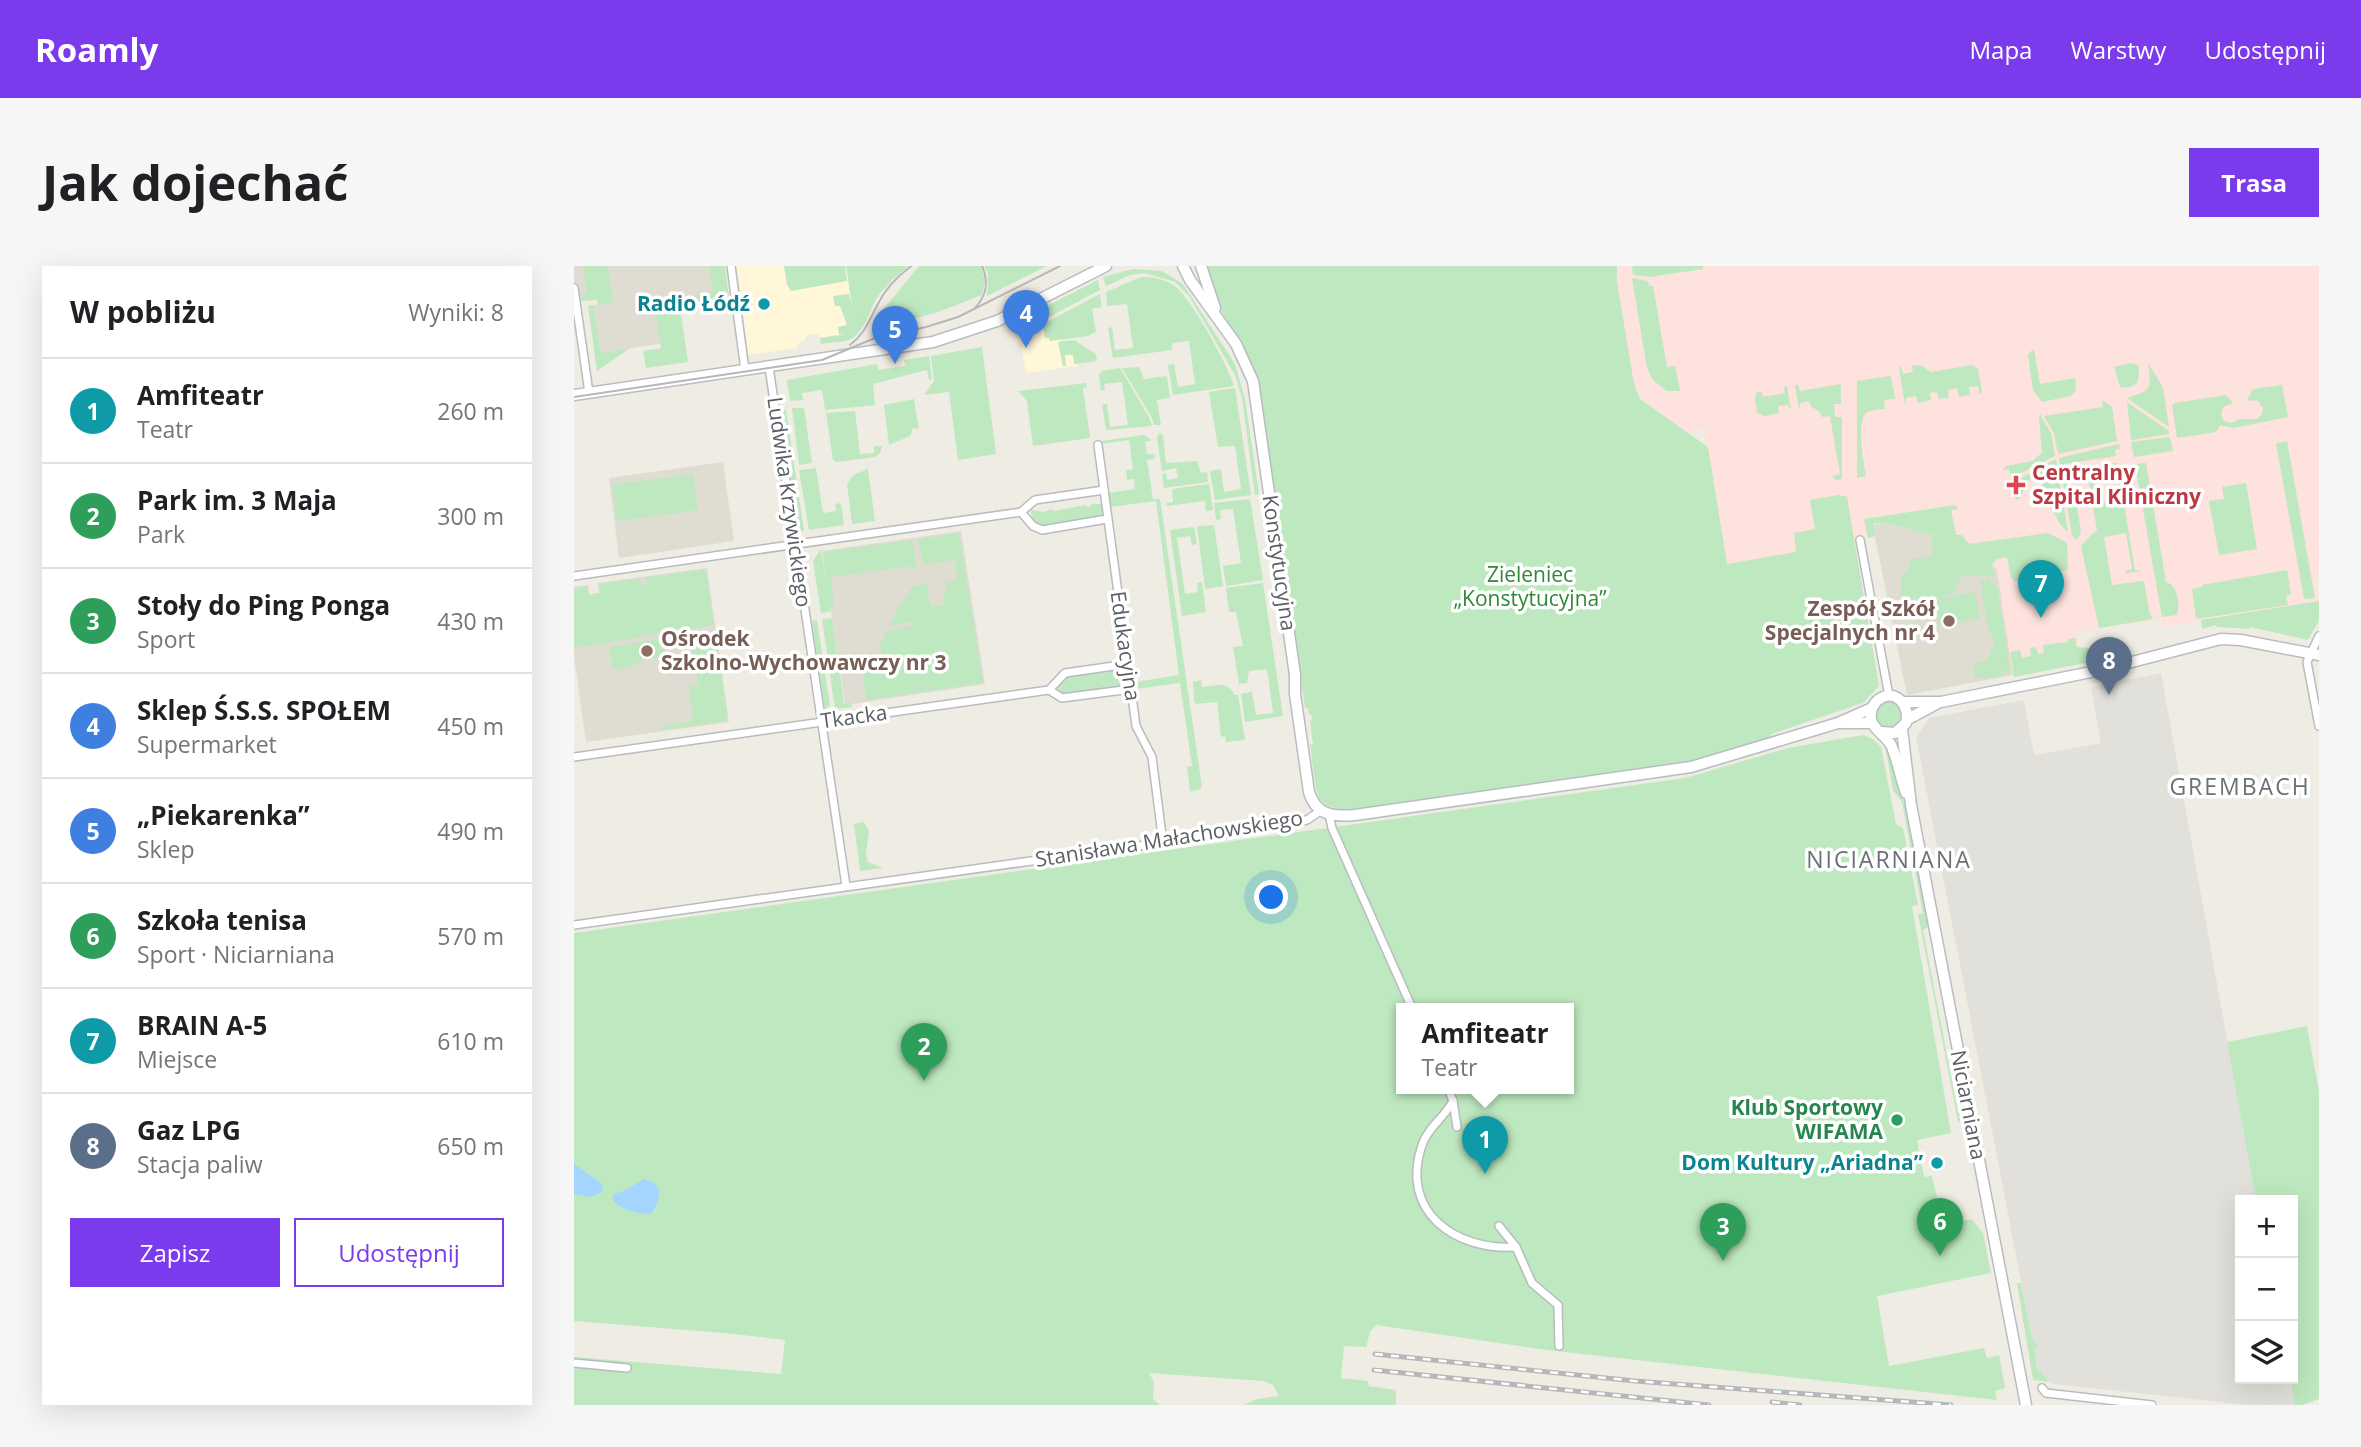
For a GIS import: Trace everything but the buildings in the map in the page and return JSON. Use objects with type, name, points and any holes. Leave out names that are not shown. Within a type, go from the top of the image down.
[{"type":"street","points":[[731,266],[746,370]]},
{"type":"street","points":[[574,395],[912,346],[961,334],[997,321],[1106,266]]},
{"type":"street","name":"Konstytucyjna","points":[[1183,266],[1246,362],[1255,389],[1309,792],[1313,802],[1324,812]]},
{"type":"street","name":"Konstytucyjna","points":[[1201,266],[1220,320]]},
{"type":"street","points":[[574,288],[589,393]]},
{"type":"street","name":"Ludwika Krzywickiego","points":[[769,367],[846,886]]},
{"type":"street","name":"Edukacyjna","points":[[1098,445],[1136,726],[1152,757],[1163,843]]},
{"type":"street","points":[[574,576],[1021,512],[1035,500],[1104,490]]},
{"type":"street","points":[[1021,512],[1033,526],[1042,530],[1107,519]]},
{"type":"street","points":[[1860,540],[1889,696]]},
{"type":"street","points":[[2319,636],[2314,654],[2307,662],[2319,726]]},
{"type":"street","points":[[1941,702],[1891,734],[1882,732],[1872,723],[1872,708],[1878,700],[1889,696],[1903,702],[1941,702],[2101,670],[2189,645],[2221,639],[2241,640],[2314,654]]},
{"type":"street","points":[[1049,690],[1065,673],[1128,664]]},
{"type":"street","name":"Tkacka","points":[[574,757],[1049,690],[1062,698],[1131,689]]},
{"type":"street","points":[[1903,702],[1908,710],[1905,724]]},
{"type":"street","name":"Stanisława Małachowskiego","points":[[574,925],[1163,843],[1307,820],[1324,812],[1355,815],[1692,767],[1839,723],[1872,708]]},
{"type":"street","name":"Stanisława Małachowskiego","points":[[1839,723],[1872,723]]},
{"type":"street","name":"Niciarniana","points":[[1905,724],[1911,805],[2026,1405]]},
{"type":"street","name":"Niciarniana","points":[[1882,732],[1893,750],[1911,805]]},
{"type":"street","points":[[1324,812],[1410,1003]]},
{"type":"street","points":[[1450,1094],[1457,1127]]},
{"type":"street","points":[[1453,1101],[1427,1135],[1419,1156],[1419,1183],[1427,1211],[1441,1227],[1469,1241],[1516,1247]]},
{"type":"street","points":[[1499,1226],[1516,1247],[1532,1283],[1558,1305],[1559,1346]]},
{"type":"street","points":[[574,1363],[627,1368]]},
{"type":"street","points":[[2042,1388],[2046,1393],[2152,1405]]},
{"type":"shaded area","points":[[574,266],[722,266],[726,297],[678,305],[683,340],[601,353],[593,305],[601,304],[599,294],[574,297]]},
{"type":"shaded area","name":"Radio Łódź","points":[[737,266],[846,266],[856,332],[820,338],[818,334],[808,335],[796,348],[748,355]]},
{"type":"shaded area","name":"Centralny Szpital Kliniczny","points":[[1617,266],[2319,266],[2319,577],[2315,578],[2319,601],[2163,627],[2161,619],[2076,632],[2082,658],[2013,675],[1997,569],[1928,533],[1883,523],[1875,524],[1875,537],[1727,565],[1704,428],[1685,432],[1640,399],[1634,383],[1617,282]]},
{"type":"shaded area","points":[[1055,317],[1062,354],[1075,352],[1077,366],[1026,373],[1021,345],[1014,339]]},
{"type":"shaded area","points":[[723,462],[734,541],[619,558],[609,478]]},
{"type":"shaded area","name":"Zespół Szkół Specjalnych nr 4","points":[[1883,523],[1928,533],[1997,569],[2013,675],[1907,695],[1875,537],[1875,524]]},
{"type":"shaded area","points":[[961,531],[985,684],[845,705],[822,551]]},
{"type":"shaded area","name":"Ośrodek Szkolno-Wychowawczy nr 3","points":[[707,568],[729,722],[586,742],[574,656],[574,587],[588,585],[589,594],[599,593],[598,583]]},
{"type":"shaded area","points":[[2161,673],[2255,1195],[2235,1195],[2235,1384],[2291,1384],[2295,1405],[2248,1405],[2053,1384],[2037,1368],[2034,1350],[2038,1347],[2032,1338],[1916,737],[1929,718],[2024,700],[2034,755],[2101,743],[2091,687]]},
{"type":"green space","points":[[583,266],[608,266],[613,302],[598,305],[597,300],[580,301],[587,291]]},
{"type":"green space","points":[[709,266],[725,266],[731,313],[726,297],[680,308],[688,362],[646,368],[643,351],[661,348],[654,302],[713,293]]},
{"type":"green space","points":[[784,266],[845,266],[847,281],[791,291],[787,285]]},
{"type":"green space","points":[[846,266],[908,266],[882,291],[853,338],[821,344],[820,338],[846,334],[839,334],[838,327],[847,325],[840,306],[835,306],[833,296],[849,294],[852,306]]},
{"type":"green space","points":[[919,266],[981,266],[985,281],[982,295],[941,311],[888,324],[878,316]]},
{"type":"green space","points":[[984,266],[1047,266],[987,296],[988,274]]},
{"type":"green space","name":"Zieleniec „Konstytucyjna”","points":[[1207,266],[1617,266],[1617,282],[1634,384],[1640,399],[1708,447],[1727,564],[1796,552],[1794,533],[1815,529],[1810,500],[1839,495],[1847,497],[1879,686],[1863,703],[1771,734],[1771,739],[1699,760],[1362,809],[1330,807],[1318,795],[1315,783],[1310,745],[1313,744],[1312,720],[1308,708],[1305,708],[1277,513],[1278,500],[1273,487],[1254,372],[1222,312]]},
{"type":"green space","points":[[1632,266],[1703,266],[1703,269],[1650,277],[1633,275]]},
{"type":"green space","points":[[1133,269],[1162,271],[1183,284],[1235,364],[1245,399],[1259,494],[1255,495],[1242,398],[1235,375],[1189,296],[1175,282],[1145,273],[1130,275],[1106,286],[1103,277]]},
{"type":"green space","points":[[1141,277],[1164,281],[1184,295],[1209,334],[1234,386],[1173,395],[1168,365],[1174,364],[1178,387],[1195,384],[1189,341],[1172,343],[1172,350],[1113,358],[1108,328],[1112,327],[1115,350],[1133,348],[1127,304],[1107,306],[1106,292]]},
{"type":"green space","points":[[1632,278],[1648,281],[1649,286],[1653,286],[1667,367],[1675,366],[1680,391],[1667,391],[1653,380],[1647,368]]},
{"type":"green space","points":[[1098,280],[1100,290],[1043,320],[1041,309]]},
{"type":"green space","points":[[1100,294],[1102,307],[1092,309],[1096,332],[1088,336],[1050,341],[1045,338],[1043,324]]},
{"type":"green space","points":[[593,305],[601,353],[630,348],[597,371],[588,306]]},
{"type":"green space","points":[[1074,340],[1096,354],[1097,361],[1074,364],[1073,355],[1065,355],[1066,366],[1063,366],[1058,342]]},
{"type":"green space","points":[[982,347],[996,454],[958,460],[949,392],[924,395],[934,381],[931,356]]},
{"type":"green space","points":[[2032,350],[2040,384],[2075,378],[2076,390],[2071,396],[2042,402],[2033,390],[2028,355]]},
{"type":"green space","points":[[929,356],[932,380],[929,380],[927,370],[873,384],[875,405],[825,410],[822,390],[802,393],[803,400],[790,401],[787,380],[877,364],[878,370],[905,366],[904,360]]},
{"type":"green space","points":[[2131,363],[2138,365],[2138,380],[2130,387],[2120,387],[2114,367]]},
{"type":"green space","points":[[2148,363],[2163,387],[2169,427],[2127,398],[2148,388]]},
{"type":"green space","points":[[1912,365],[1922,366],[1931,372],[1972,365],[1978,368],[1982,393],[1980,394],[1978,386],[1969,387],[1970,395],[1959,397],[1957,388],[1948,390],[1949,398],[1939,399],[1937,392],[1930,393],[1931,400],[1918,403],[1916,396],[1906,398],[1905,405],[1899,367],[1903,374],[1913,372]]},
{"type":"green space","points":[[1139,367],[1144,379],[1167,376],[1170,398],[1157,400],[1161,425],[1154,425],[1122,368]]},
{"type":"green space","points":[[1120,368],[1152,426],[1106,430],[1102,405],[1107,404],[1110,427],[1128,425],[1122,382],[1104,384],[1105,390],[1101,391],[1099,375],[1102,371]]},
{"type":"green space","points":[[1889,369],[1897,406],[1895,399],[1884,400],[1885,409],[1867,412],[1863,417],[1861,442],[1866,476],[1857,478],[1857,381],[1890,376]]},
{"type":"green space","points":[[1086,383],[1087,387],[1083,388],[1090,438],[1033,446],[1027,401],[1018,391]]},
{"type":"green space","points":[[1841,384],[1841,404],[1834,404],[1835,417],[1842,417],[1842,479],[1836,480],[1832,476],[1840,474],[1830,416],[1822,417],[1819,411],[1811,407],[1809,401],[1800,403],[1799,410],[1795,385],[1798,385],[1800,391]]},
{"type":"green space","points":[[2282,385],[2288,417],[2233,428],[2220,425],[2216,432],[2177,438],[2172,405],[2175,403],[2226,395],[2233,403],[2223,407],[2221,415],[2224,421],[2232,423],[2239,419],[2257,419],[2263,408],[2258,401],[2247,400],[2253,389]]},
{"type":"green space","points":[[1787,386],[1791,411],[1788,405],[1778,406],[1779,413],[1765,416],[1757,413],[1756,393],[1761,391],[1763,397],[1785,393],[1784,387]]},
{"type":"green space","points":[[1235,388],[1251,495],[1215,500],[1210,471],[1221,469],[1224,492],[1241,489],[1235,446],[1218,447],[1209,392]]},
{"type":"green space","points":[[914,399],[919,429],[913,428],[910,436],[889,445],[884,405]]},
{"type":"green space","points":[[2102,400],[2112,407],[2117,441],[2058,454],[2054,433],[2044,416],[2103,407]]},
{"type":"green space","points":[[2127,402],[2169,431],[2169,434],[2131,440]]},
{"type":"green space","points":[[792,408],[804,408],[812,463],[799,465]]},
{"type":"green space","points":[[784,410],[804,531],[799,532],[781,413]]},
{"type":"green space","points":[[855,411],[860,454],[874,453],[874,446],[882,446],[880,453],[875,457],[837,462],[833,460],[826,413]]},
{"type":"green space","points":[[2041,412],[2041,417],[2051,433],[2055,456],[2011,478],[2009,469],[2003,470],[2006,466],[2032,461],[2042,453],[2039,418]]},
{"type":"green space","points":[[1159,433],[1163,435],[1166,463],[1197,461],[1201,473],[1207,472],[1208,482],[1164,488],[1162,474],[1166,473],[1167,480],[1178,478],[1176,468],[1162,471],[1157,438]]},
{"type":"green space","points":[[1144,435],[1152,440],[1145,442],[1147,454],[1154,454],[1155,459],[1147,460],[1153,499],[1160,499],[1202,787],[1199,790],[1190,791],[1187,767],[1192,766],[1180,683],[1136,689],[1135,682],[1179,675],[1156,501],[1110,507],[1108,493],[1135,489],[1134,479],[1127,480],[1126,470],[1133,469],[1129,440],[1101,444],[1101,441]]},
{"type":"green space","points":[[2170,437],[2173,451],[2134,457],[2131,442]]},
{"type":"green space","points":[[2287,441],[2315,598],[2304,599],[2276,444]]},
{"type":"green space","points":[[2119,444],[2120,449],[2115,450],[2116,456],[2064,464],[2070,501],[2076,501],[2081,532],[2077,540],[2072,535],[2059,458]]},
{"type":"green space","points":[[2056,459],[2068,532],[2049,507],[2052,501],[2039,491],[2045,481],[2035,473],[2027,483],[2021,478]]},
{"type":"green space","points":[[2117,463],[2135,570],[2141,571],[2125,571],[2132,569],[2126,533],[2104,537],[2112,585],[2144,581],[2153,619],[2099,628],[2081,546],[2097,531],[2088,474],[2081,474],[2080,468],[2099,465],[2100,474],[2094,475],[2099,503],[2121,500],[2116,466],[2109,467],[2108,464]]},
{"type":"green space","points":[[2146,463],[2166,582],[2173,587],[2177,596],[2177,615],[2162,617],[2135,464]]},
{"type":"green space","points":[[816,468],[823,513],[836,511],[835,504],[841,503],[844,525],[809,530],[799,470]]},
{"type":"green space","points":[[868,469],[875,521],[852,524],[847,484],[853,475]]},
{"type":"green space","points":[[693,474],[698,510],[643,518],[639,496],[642,518],[617,521],[612,485]]},
{"type":"green space","points":[[2021,478],[2018,485],[2024,490],[2018,500],[2014,497],[2011,480]]},
{"type":"green space","points":[[2246,483],[2257,549],[2219,555],[2209,501],[2224,499],[2222,487]]},
{"type":"green space","points":[[1209,484],[1213,510],[1206,511],[1205,501],[1167,506],[1166,503],[1173,502],[1172,489]]},
{"type":"green space","points":[[1250,499],[1263,580],[1226,586],[1223,566],[1241,563],[1233,509],[1220,510],[1221,519],[1216,520],[1214,503]]},
{"type":"green space","points":[[1092,504],[1104,504],[1101,517],[1041,526],[1034,522],[1031,515],[1031,510],[1044,512],[1085,505],[1089,507]]},
{"type":"green space","points":[[1955,505],[1958,509],[1951,510],[1956,535],[1962,535],[1969,544],[2048,533],[2067,543],[2068,570],[2015,581],[2011,578],[2007,557],[1995,560],[1992,564],[1995,577],[1961,577],[1954,592],[1935,598],[1901,596],[1901,576],[1907,572],[1912,559],[1933,556],[1933,535],[1874,523],[1875,536],[1868,538],[1864,519]]},
{"type":"green space","points":[[1214,525],[1223,586],[1205,589],[1197,526]]},
{"type":"green space","points":[[1194,527],[1197,544],[1192,545],[1190,536],[1177,538],[1185,594],[1198,592],[1197,583],[1202,582],[1206,612],[1182,616],[1170,530]]},
{"type":"green space","points":[[959,533],[983,683],[866,700],[862,668],[870,667],[869,659],[872,659],[874,666],[883,664],[880,645],[886,631],[912,626],[912,622],[888,626],[912,587],[927,584],[930,606],[944,605],[943,594],[948,593],[946,582],[958,580],[955,560],[929,564],[923,562],[918,539]]},
{"type":"green space","points":[[912,540],[917,567],[911,571],[910,566],[831,577],[834,607],[830,608],[831,611],[821,613],[813,561],[821,549],[827,584],[823,552]]},
{"type":"green space","points":[[706,569],[714,625],[574,648],[574,588],[587,586],[589,595],[601,593],[599,584],[640,578],[641,585],[648,584],[647,577]]},
{"type":"green space","points":[[2287,570],[2291,594],[2286,596],[2288,605],[2196,619],[2192,589]]},
{"type":"green space","points":[[1990,579],[1991,585],[1996,582],[1998,590],[2010,670],[1998,676],[1983,678],[1974,676],[1974,663],[1987,661],[1995,642],[1987,621],[1980,581]]},
{"type":"green space","points":[[1263,583],[1283,716],[1245,722],[1241,694],[1252,692],[1256,715],[1273,713],[1267,669],[1249,671],[1247,683],[1239,684],[1233,647],[1243,646],[1236,612],[1229,612],[1226,588]]},
{"type":"green space","points":[[1975,592],[1980,618],[1938,626],[1934,600]]},
{"type":"green space","points":[[2319,601],[2319,620],[2308,640],[2250,627],[2216,625],[2202,629],[2201,620]]},
{"type":"green space","points":[[832,618],[844,704],[851,703],[852,707],[835,709],[822,619]]},
{"type":"green space","points":[[817,620],[830,706],[825,709],[812,621]]},
{"type":"green space","points":[[715,630],[728,721],[659,730],[668,724],[690,722],[693,716],[688,686],[698,684],[690,637],[682,638],[683,648],[669,649],[667,639]]},
{"type":"green space","points":[[2075,638],[2077,647],[2089,648],[2090,662],[2014,677],[2010,652],[2020,650],[2022,658],[2031,656],[2030,648],[2036,647],[2038,654],[2044,653],[2043,645],[2068,642],[2068,639]]},
{"type":"green space","points":[[661,639],[665,657],[646,659],[643,648],[644,656],[638,657],[642,658],[642,662],[613,670],[610,647]]},
{"type":"green space","points":[[1119,669],[1126,674],[1128,682],[1125,686],[1064,695],[1058,692],[1060,680],[1066,676]]},
{"type":"green space","points":[[1201,680],[1202,687],[1225,686],[1232,690],[1234,695],[1238,695],[1245,740],[1226,742],[1225,736],[1221,737],[1217,702],[1196,704],[1193,682]]},
{"type":"green space","points":[[1889,702],[1898,706],[1902,715],[1898,724],[1889,728],[1880,724],[1876,715],[1880,706]]},
{"type":"green space","points":[[1863,735],[1873,739],[1881,747],[1896,824],[1903,828],[1918,905],[1912,906],[1951,1133],[1917,1140],[1924,1177],[1932,1176],[1940,1211],[1949,1209],[1952,1223],[1972,1219],[1983,1233],[1991,1273],[1877,1296],[1889,1366],[1984,1348],[1987,1358],[1999,1355],[2005,1388],[1995,1391],[1997,1400],[1547,1350],[1376,1325],[1370,1332],[1366,1347],[1344,1346],[1341,1378],[1368,1381],[1369,1386],[1396,1390],[1396,1405],[1243,1405],[1257,1399],[1279,1396],[1273,1385],[1263,1381],[1149,1373],[1154,1382],[1153,1399],[1160,1405],[574,1405],[574,1357],[781,1374],[785,1340],[574,1321],[574,933],[1685,778],[1788,748]]},
{"type":"green space","points":[[1890,749],[1908,819],[1929,926],[1923,930],[1958,1112],[1965,1113],[1966,1117],[1958,1122],[1918,914],[1923,913],[1902,802],[1893,790],[1886,751]]},
{"type":"green space","points":[[863,822],[869,830],[866,855],[868,862],[883,868],[860,871],[854,824]]},
{"type":"green space","points":[[2307,1026],[2319,1092],[2319,1399],[2302,1405],[2295,1405],[2291,1384],[2298,1384],[2298,1195],[2255,1195],[2227,1042]]},
{"type":"green space","points":[[2017,1283],[2021,1283],[2032,1338],[2039,1347],[2034,1350],[2037,1368],[2050,1382],[2033,1380]]},
{"type":"water","points":[[574,1164],[601,1183],[603,1191],[591,1197],[574,1194]]},
{"type":"water","points":[[644,1179],[655,1185],[659,1193],[651,1214],[630,1211],[612,1199],[614,1194]]},
{"type":"tram line","points":[[850,345],[863,331],[888,288],[911,266]]},
{"type":"tram line","points":[[975,308],[986,288],[982,266]]},
{"type":"tram line","points":[[574,397],[822,360],[875,338],[958,317],[1060,266]]},
{"type":"railway","points":[[1375,1354],[1635,1381],[1951,1405]]},
{"type":"railway","points":[[1374,1370],[1709,1405]]},
{"type":"railway","points":[[1772,1402],[1800,1405]]},
{"type":"place","name":"Radio Łódź","points":[[764,304]]},
{"type":"place","name":"Sklep Ś.S.S. SPOŁEM","points":[[1026,348]]},
{"type":"place","name":"„Piekarenka”","points":[[895,364]]},
{"type":"place","name":"Centralny Szpital Kliniczny","points":[[2016,485]]},
{"type":"place","name":"BRAIN A-5","points":[[2041,618]]},
{"type":"place","name":"Zespół Szkół Specjalnych nr 4","points":[[1949,621]]},
{"type":"place","name":"Ośrodek Szkolno-Wychowawczy nr 3","points":[[647,651]]},
{"type":"place","name":"Gaz LPG","points":[[2109,695]]},
{"type":"place","name":"Park im. 3 Maja","points":[[924,1081]]},
{"type":"place","name":"Klub Sportowy WIFAMA","points":[[1897,1120]]},
{"type":"place","name":"Dom Kultury „Ariadna”","points":[[1937,1163]]},
{"type":"place","name":"Amfiteatr","points":[[1485,1174]]},
{"type":"place","name":"Szkoła tenisa","points":[[1940,1256]]},
{"type":"place","name":"Stoły do Ping Ponga","points":[[1723,1261]]},
{"type":"district","name":"GREMBACH","points":[[2240,787]]},
{"type":"district","name":"NICIARNIANA","points":[[1889,860]]}]
